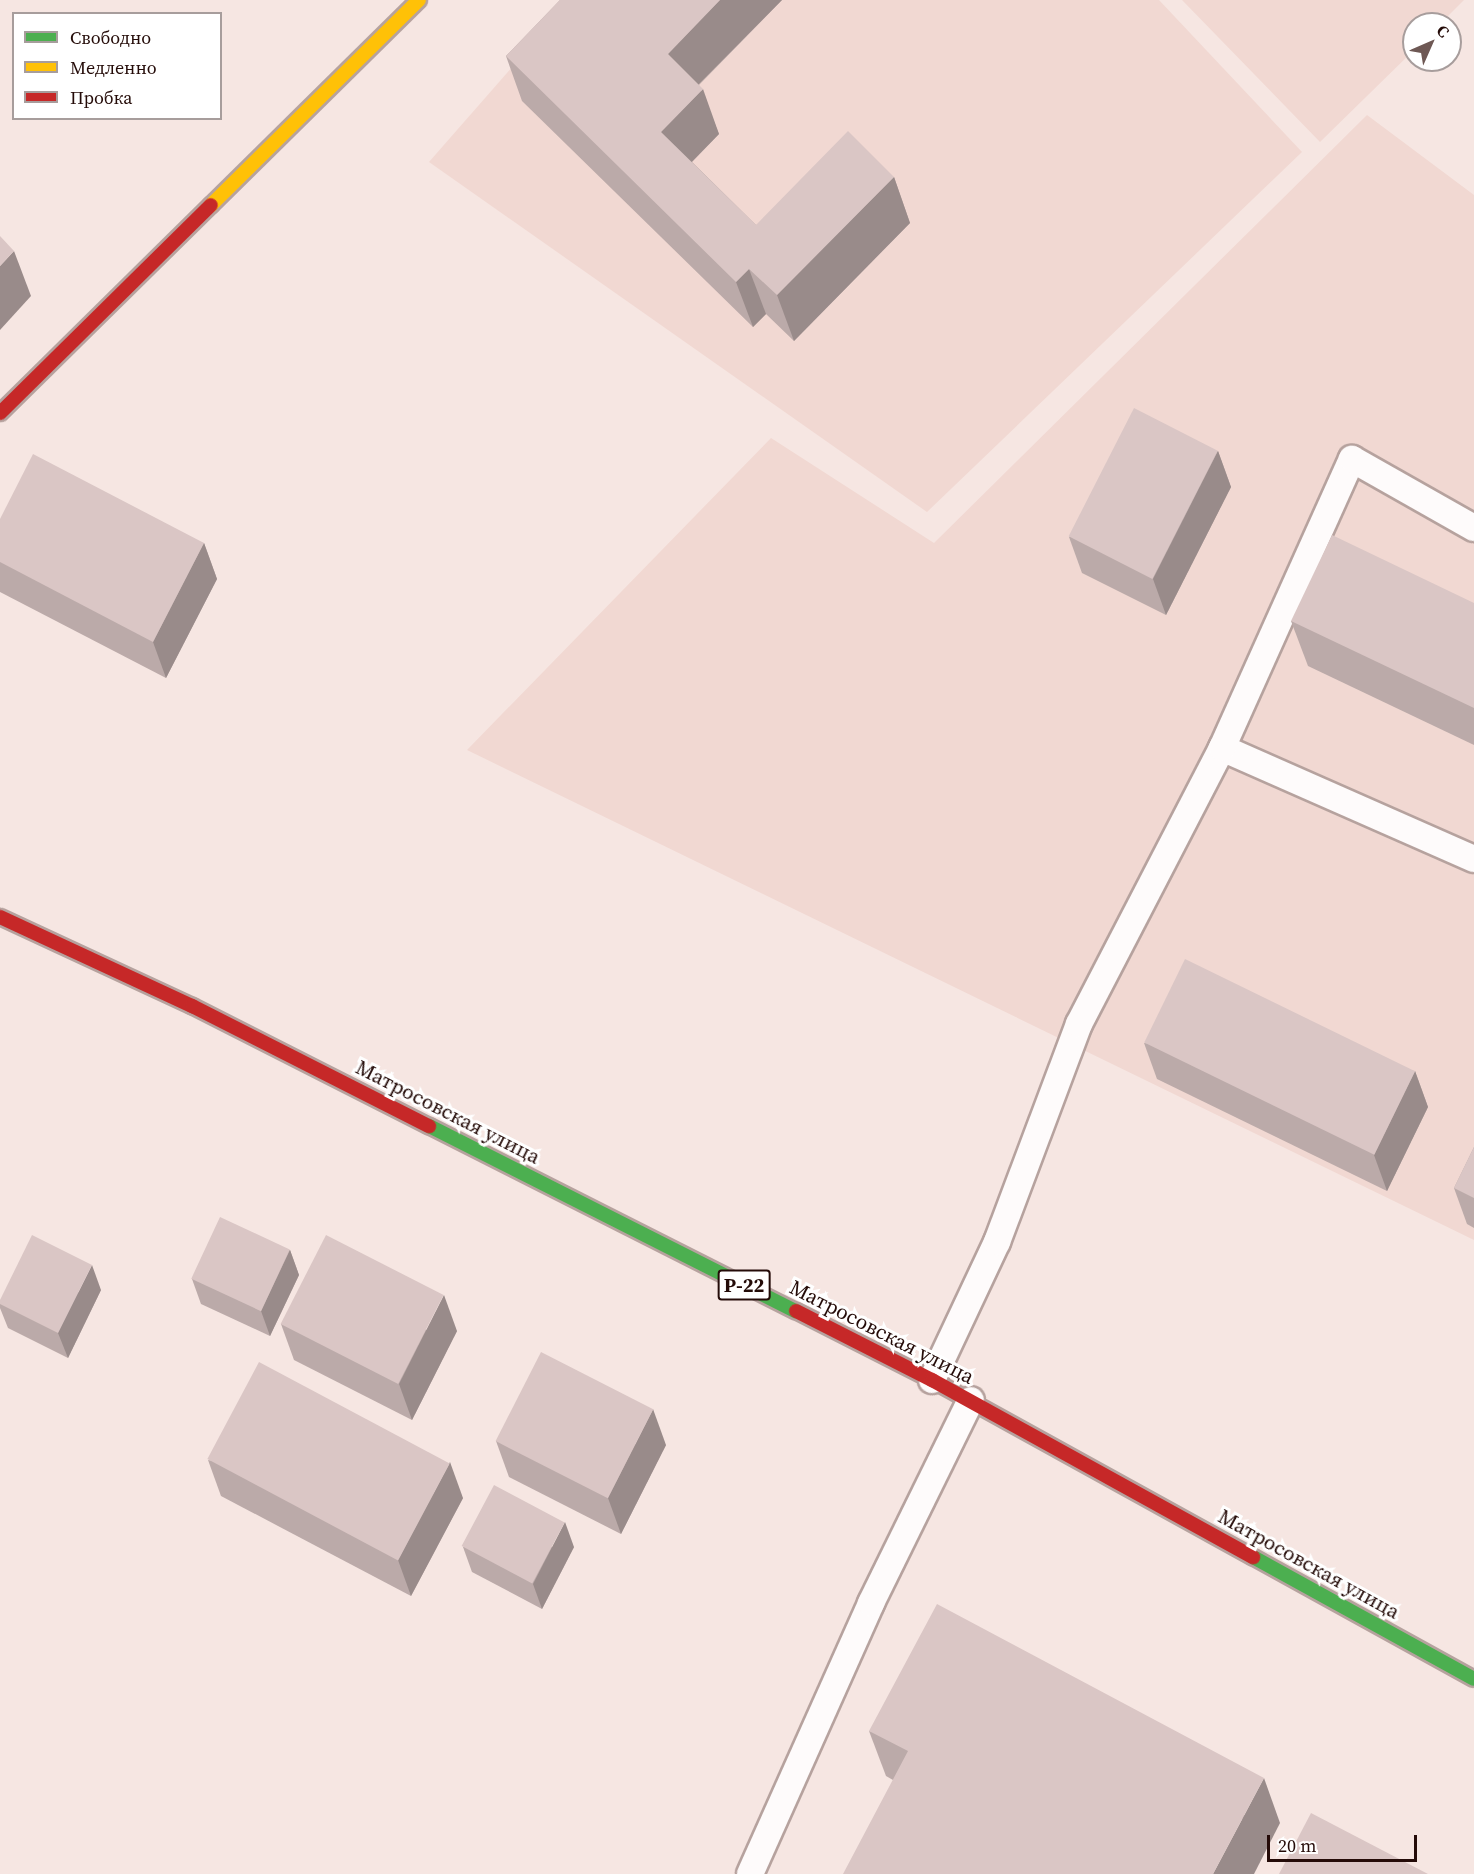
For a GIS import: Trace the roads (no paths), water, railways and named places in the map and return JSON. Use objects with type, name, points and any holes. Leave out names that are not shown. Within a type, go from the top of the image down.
[{"type":"main road","points":[[0,413],[419,0]]},
{"type":"main road","name":"Матросовская улица","points":[[0,917],[192,1006],[932,1380],[1474,1679]]},
{"type":"lane","points":[[932,1380],[997,1242],[1079,1024],[1222,748],[1352,459],[1474,528]]},
{"type":"lane","points":[[1222,748],[1474,859]]},
{"type":"lane","points":[[750,1874],[871,1603],[971,1401]]}]
